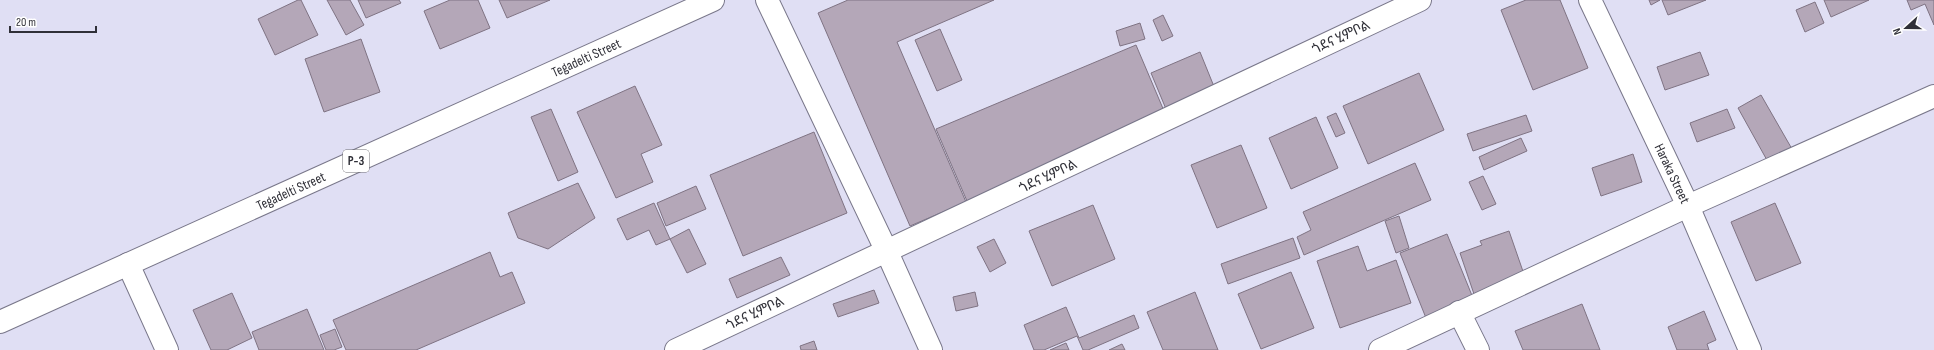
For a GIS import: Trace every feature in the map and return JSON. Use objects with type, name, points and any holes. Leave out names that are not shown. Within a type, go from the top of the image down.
[{"type":"street","name":"Tegadelti Street","points":[[0,322],[713,0]]},
{"type":"street","points":[[767,0],[887,252],[931,350]]},
{"type":"street","name":"ጎደና ሂምቦል","points":[[676,350],[1420,0]]},
{"type":"street","name":"Haraka Street","points":[[1590,0],[1688,206],[1750,350]]},
{"type":"street","points":[[1380,350],[1688,206],[1934,96]]},
{"type":"street","points":[[128,264],[167,350]]},
{"type":"street","points":[[1459,312],[1478,350]]},
{"type":"building","points":[[298,0],[301,0],[318,35],[275,55],[258,19]]},
{"type":"building","points":[[327,0],[350,0],[364,25],[346,35]]},
{"type":"building","points":[[358,0],[399,0],[401,3],[366,18]]},
{"type":"building","points":[[450,0],[478,0],[490,28],[440,49],[424,11]]},
{"type":"building","points":[[499,0],[550,0],[507,18]]},
{"type":"building","points":[[848,0],[994,0],[897,42],[966,202],[910,226],[818,13]]},
{"type":"building","points":[[1526,0],[1560,0],[1588,68],[1533,90],[1501,10]]},
{"type":"building","points":[[1649,0],[1660,0],[1651,5]]},
{"type":"building","points":[[1662,0],[1706,0],[1668,15]]},
{"type":"building","points":[[1824,0],[1869,0],[1831,17]]},
{"type":"building","points":[[1907,0],[1934,0],[1934,25],[1925,4],[1911,10]]},
{"type":"building","points":[[1815,2],[1824,23],[1805,32],[1796,10]]},
{"type":"building","points":[[1163,15],[1173,36],[1162,41],[1153,20]]},
{"type":"building","points":[[1140,23],[1145,39],[1120,46],[1116,31]]},
{"type":"building","points":[[940,29],[962,80],[937,91],[915,40]]},
{"type":"building","points":[[361,39],[380,92],[324,112],[305,59]]},
{"type":"building","points":[[1136,45],[1167,118],[967,201],[936,129]]},
{"type":"building","points":[[1200,52],[1215,89],[1166,109],[1151,73]]},
{"type":"building","points":[[1700,52],[1709,75],[1665,90],[1657,67]]},
{"type":"building","points":[[1419,73],[1444,130],[1368,164],[1343,106]]},
{"type":"building","points":[[635,86],[662,145],[641,154],[653,182],[616,198],[577,112]]},
{"type":"building","points":[[1761,95],[1792,149],[1768,162],[1738,108]]},
{"type":"building","points":[[551,109],[578,172],[558,181],[531,117]]},
{"type":"building","points":[[1727,109],[1735,128],[1697,142],[1690,123]]},
{"type":"building","points":[[1336,113],[1345,133],[1336,137],[1327,117]]},
{"type":"building","points":[[1526,115],[1532,131],[1473,151],[1467,134]]},
{"type":"building","points":[[1316,117],[1338,168],[1291,189],[1269,138]]},
{"type":"building","points":[[814,132],[847,213],[743,256],[710,175]]},
{"type":"building","points":[[1521,138],[1527,151],[1484,170],[1479,157]]},
{"type":"building","points":[[1241,145],[1267,208],[1217,228],[1191,165]]},
{"type":"building","points":[[1633,154],[1642,182],[1601,196],[1592,168]]},
{"type":"building","points":[[1415,163],[1431,200],[1304,255],[1297,237],[1311,230],[1303,212]]},
{"type":"building","points":[[1483,176],[1496,204],[1482,210],[1469,182]]},
{"type":"building","points":[[578,183],[595,218],[548,249],[518,238],[508,213]]},
{"type":"building","points":[[696,186],[706,209],[666,226],[657,203]]},
{"type":"building","points":[[654,203],[670,239],[656,245],[649,230],[627,240],[617,219]]},
{"type":"building","points":[[1775,203],[1801,263],[1756,281],[1731,222]]},
{"type":"building","points":[[1093,205],[1115,259],[1052,286],[1029,231]]},
{"type":"building","points":[[1399,216],[1409,248],[1396,253],[1385,221]]},
{"type":"building","points":[[689,229],[706,264],[687,273],[670,239]]},
{"type":"building","points":[[1509,231],[1526,280],[1475,297],[1460,253],[1482,245],[1480,241]]},
{"type":"building","points":[[1447,234],[1473,298],[1426,318],[1400,253]]},
{"type":"building","points":[[1293,238],[1300,258],[1228,284],[1221,264]]},
{"type":"building","points":[[994,239],[1006,263],[990,272],[977,247]]},
{"type":"building","points":[[1358,246],[1367,271],[1396,260],[1411,303],[1340,328],[1317,261]]},
{"type":"building","points":[[490,252],[500,277],[512,272],[525,303],[416,350],[346,350],[333,320]]},
{"type":"building","points":[[781,257],[790,275],[737,298],[729,279]]},
{"type":"building","points":[[1291,272],[1314,328],[1261,349],[1238,294]]},
{"type":"building","points":[[874,290],[879,303],[838,317],[833,304]]},
{"type":"building","points":[[975,292],[978,306],[956,311],[953,297]]},
{"type":"building","points":[[1195,292],[1218,350],[1163,350],[1147,312]]},
{"type":"building","points":[[232,293],[252,338],[227,350],[211,350],[193,310]]},
{"type":"building","points":[[1582,304],[1600,350],[1523,350],[1515,331]]},
{"type":"building","points":[[1066,307],[1079,338],[1134,315],[1139,328],[1088,350],[1083,350],[1077,336],[1044,350],[1034,350],[1024,325]]},
{"type":"building","points":[[307,309],[324,350],[259,350],[252,332]]},
{"type":"building","points":[[1704,311],[1716,340],[1707,344],[1709,350],[1677,350],[1668,327]]},
{"type":"building","points":[[335,329],[342,347],[334,350],[326,350],[320,335]]},
{"type":"building","points":[[814,341],[817,350],[801,350],[800,346]]},
{"type":"building","points":[[1066,343],[1069,350],[1050,350]]},
{"type":"building","points":[[1122,344],[1125,350],[1109,350]]}]
